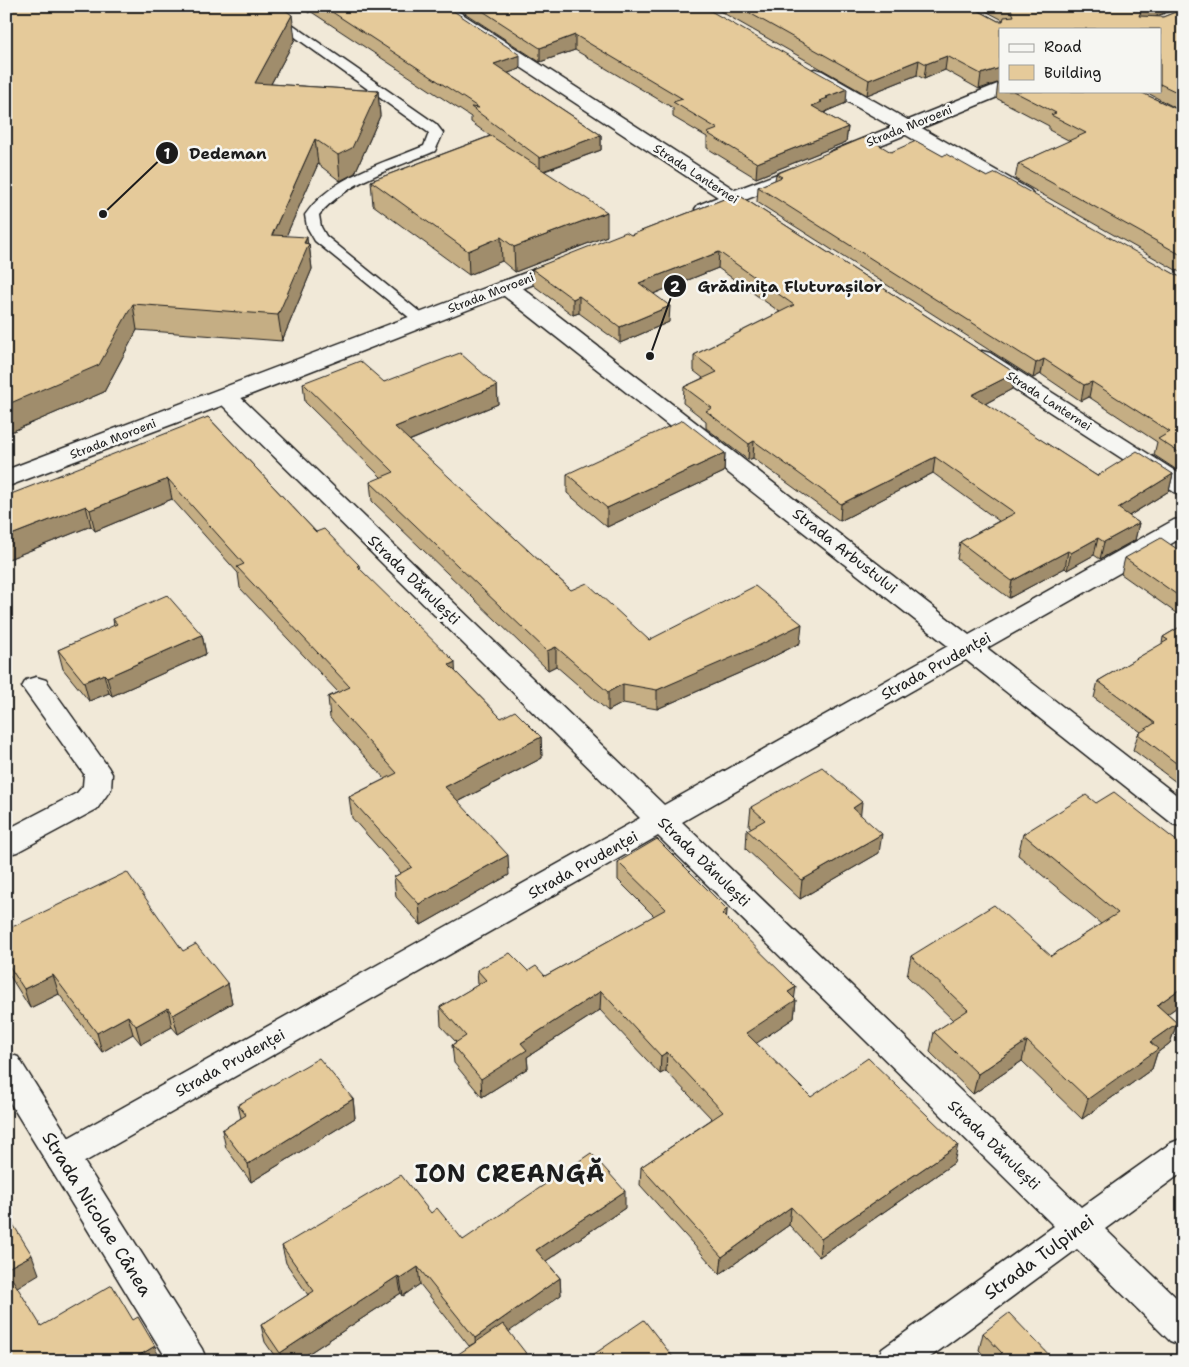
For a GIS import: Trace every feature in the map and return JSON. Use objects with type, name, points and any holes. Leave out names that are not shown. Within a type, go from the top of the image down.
[{"type":"street","name":"Strada Lanternei","points":[[437,6],[758,214]]},
{"type":"street","points":[[796,64],[1036,201]]},
{"type":"street","name":"Strada Moroeni","points":[[688,216],[999,89]]},
{"type":"street","name":"Strada Moroeni","points":[[6,478],[226,396],[588,255]]},
{"type":"street","name":"Strada Arbustului","points":[[507,286],[1183,816]]},
{"type":"street","name":"Strada Lanternei","points":[[966,348],[1183,487]]},
{"type":"street","name":"Strada Dănulești","points":[[226,396],[1183,1329]]},
{"type":"street","name":"Strada Prudenței","points":[[62,1158],[1183,526]]},
{"type":"street","points":[[6,844],[87,801],[97,789],[98,774],[83,750],[36,687]]},
{"type":"street","name":"Strada Nicolae Cânea","points":[[6,1067],[189,1361]]},
{"type":"street","name":"Strada Tulpinei","points":[[895,1361],[1183,1153]]},
{"type":"lane","points":[[258,6],[431,127],[436,133],[430,148],[340,187],[325,199],[312,215],[314,227],[320,238],[422,320]]},
{"type":"building","points":[[6,6],[280,6],[292,15],[255,83],[378,91],[352,148],[338,155],[315,139],[272,235],[307,237],[304,243],[309,244],[278,315],[133,304],[99,365],[6,405]]},
{"type":"building","points":[[323,6],[446,6],[520,55],[494,64],[601,135],[540,158],[471,107],[479,108]]},
{"type":"building","points":[[475,6],[702,6],[847,89],[826,97],[828,98],[812,106],[848,127],[757,163],[707,133],[718,129],[673,102],[683,99],[575,35],[540,48]]},
{"type":"building","points":[[737,6],[970,6],[998,21],[1003,21],[1004,17],[1014,16],[1011,9],[1005,6],[1149,6],[1142,9],[1139,16],[1163,17],[1183,9],[1183,95],[1162,85],[1162,28],[999,28],[999,68],[981,74],[947,56],[926,64],[919,60],[869,80]]},
{"type":"building","points":[[1015,92],[1140,92],[1183,112],[1183,256],[1018,164],[1086,133],[1051,115],[1056,113]]},
{"type":"building","points":[[491,136],[607,212],[514,247],[501,237],[468,251],[371,181]]},
{"type":"building","points":[[866,137],[891,152],[916,141],[943,156],[946,154],[987,177],[996,173],[1178,276],[1183,277],[1183,455],[1158,439],[1170,432],[1092,382],[1084,385],[1044,359],[1036,363],[758,187],[782,177],[776,174]]},
{"type":"building","points":[[737,194],[1015,373],[972,395],[1097,476],[1137,451],[1173,474],[1118,508],[1139,523],[1104,542],[1098,538],[1071,553],[1068,551],[1012,581],[960,542],[1015,513],[935,457],[841,504],[754,441],[749,444],[706,411],[712,408],[684,387],[717,372],[694,355],[794,305],[719,252],[639,283],[670,306],[620,327],[579,296],[573,299],[532,269],[626,232],[631,235]]},
{"type":"building","points":[[460,353],[497,386],[395,427],[571,590],[587,583],[649,640],[755,586],[802,624],[754,648],[657,690],[623,684],[608,692],[556,647],[547,651],[370,482],[394,472],[303,383],[360,361],[384,382]]},
{"type":"building","points":[[208,417],[316,532],[324,529],[359,565],[357,566],[455,662],[449,665],[501,718],[515,711],[541,737],[445,787],[508,855],[419,904],[394,877],[412,867],[349,797],[397,773],[328,697],[350,687],[237,567],[244,564],[168,479],[90,510],[86,506],[6,537],[6,496]]},
{"type":"building","points":[[683,420],[725,453],[607,508],[567,474]]},
{"type":"building","points":[[1161,538],[1183,553],[1183,599],[1125,558]]},
{"type":"building","points":[[167,595],[202,635],[107,677],[104,674],[84,682],[58,650],[117,624],[113,619]]},
{"type":"building","points":[[1183,625],[1183,765],[1180,766],[1138,734],[1155,723],[1098,681],[1168,640],[1163,637]]},
{"type":"building","points":[[822,767],[862,802],[853,808],[882,834],[802,880],[747,830],[765,820],[751,807]]},
{"type":"building","points":[[1114,792],[1183,846],[1183,987],[1157,1005],[1177,1023],[1150,1042],[1158,1049],[1088,1099],[1027,1041],[978,1074],[934,1032],[968,1010],[911,956],[994,905],[1051,956],[1118,913],[1023,834],[1086,795],[1096,803]]},
{"type":"building","points":[[657,839],[727,909],[722,914],[796,987],[788,992],[796,1000],[746,1033],[811,1097],[868,1058],[958,1145],[821,1239],[791,1207],[722,1257],[641,1167],[723,1112],[667,1052],[661,1056],[601,991],[521,1043],[527,1050],[481,1079],[452,1045],[466,1036],[440,1007],[486,980],[477,970],[510,953],[528,971],[536,966],[545,976],[666,909],[618,862]]},
{"type":"building","points":[[127,872],[183,951],[196,944],[228,984],[173,1015],[168,1008],[136,1026],[128,1016],[97,1033],[53,975],[24,989],[6,961],[6,930]]},
{"type":"building","points":[[319,1058],[353,1099],[248,1164],[222,1130],[246,1115],[238,1105]]},
{"type":"building","points":[[591,1153],[625,1191],[536,1250],[560,1278],[475,1338],[418,1267],[400,1279],[398,1276],[280,1353],[261,1325],[314,1291],[282,1246],[401,1175],[431,1213],[437,1208],[463,1240]]},
{"type":"building","points":[[6,1213],[32,1255],[6,1269]]},
{"type":"building","points":[[6,1269],[41,1326],[112,1285],[133,1320],[138,1317],[155,1346],[130,1361],[6,1361]]},
{"type":"building","points":[[1009,1313],[1055,1361],[992,1361],[1002,1353],[983,1333]]},
{"type":"building","points":[[644,1320],[676,1361],[584,1361]]},
{"type":"building","points":[[503,1324],[532,1361],[448,1361]]},
{"type":"place","name":"Dedeman","points":[[103,214]]},
{"type":"place","name":"Grădinița Fluturașilor","points":[[650,356]]},
{"type":"district","name":"ION CREANGĂ","points":[[510,1174]]}]
